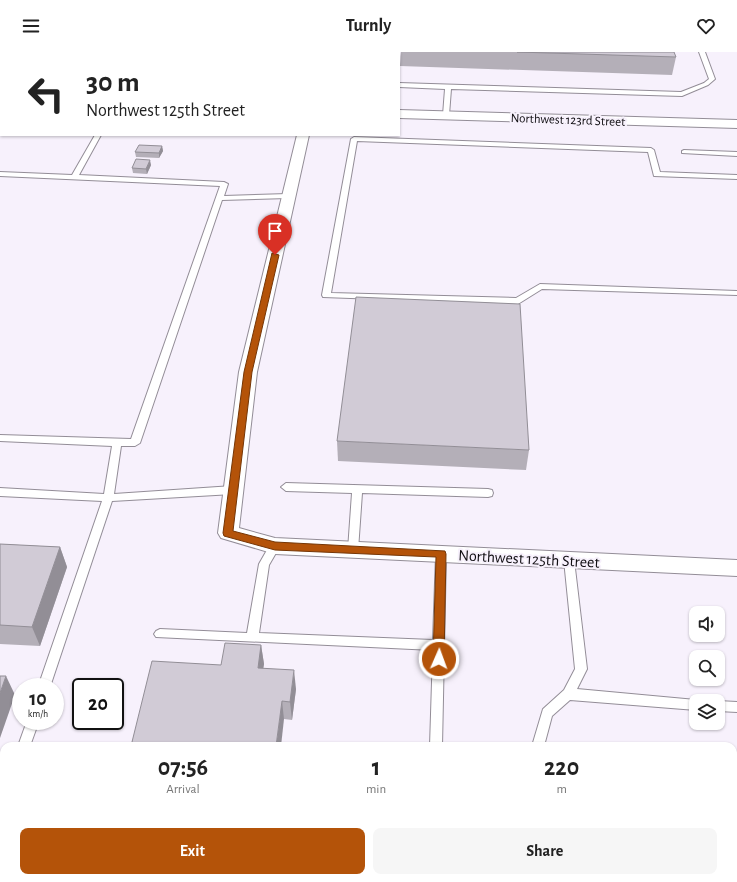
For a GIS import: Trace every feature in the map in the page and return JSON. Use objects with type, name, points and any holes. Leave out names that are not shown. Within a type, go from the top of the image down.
[{"type":"street","name":"Northwest 123rd Street","points":[[400,114],[737,124]]},
{"type":"street","points":[[233,490],[248,372],[303,136]]},
{"type":"street","name":"Northwest 125th Street","points":[[233,490],[228,533],[275,546],[737,568]]},
{"type":"lane","points":[[400,84],[448,87],[682,94],[706,84],[712,79],[702,52]]},
{"type":"lane","points":[[446,116],[448,87]]},
{"type":"lane","points":[[74,177],[97,136]]},
{"type":"lane","points":[[737,177],[657,174],[651,150],[354,139],[326,296],[518,301],[540,286],[737,292]]},
{"type":"lane","points":[[684,152],[737,154]]},
{"type":"lane","points":[[0,174],[224,184],[135,443],[0,438]]},
{"type":"lane","points":[[220,198],[288,196]]},
{"type":"lane","points":[[47,678],[108,498],[117,443]]},
{"type":"lane","points":[[286,486],[488,494]]},
{"type":"lane","points":[[353,550],[357,489]]},
{"type":"lane","points":[[0,492],[108,498],[145,494],[233,490]]},
{"type":"lane","points":[[252,638],[264,564],[275,546]]},
{"type":"lane","points":[[436,742],[441,554]]},
{"type":"lane","points":[[539,742],[547,713],[568,694],[581,668],[569,560]]},
{"type":"lane","points":[[160,634],[439,645]]},
{"type":"lane","points":[[568,694],[689,704]]},
{"type":"lane","points":[[725,706],[737,707]]},
{"type":"lane","points":[[25,742],[30,730]]},
{"type":"building","points":[[517,52],[674,52],[676,57]]},
{"type":"building","points":[[139,145],[162,146],[159,153],[135,152]]},
{"type":"building","points":[[136,159],[150,160],[146,169],[132,168]]},
{"type":"building","points":[[356,297],[520,304],[529,450],[337,441]]},
{"type":"building","points":[[0,544],[60,547],[32,627],[0,625]]},
{"type":"building","points":[[225,643],[261,645],[258,668],[294,670],[290,702],[282,701],[277,742],[132,742],[152,661],[221,665]]},
{"type":"building","points":[[0,676],[6,676],[0,693]]},
{"type":"route","points":[[275,255],[248,372],[228,533],[275,546],[441,554],[439,659]]}]
